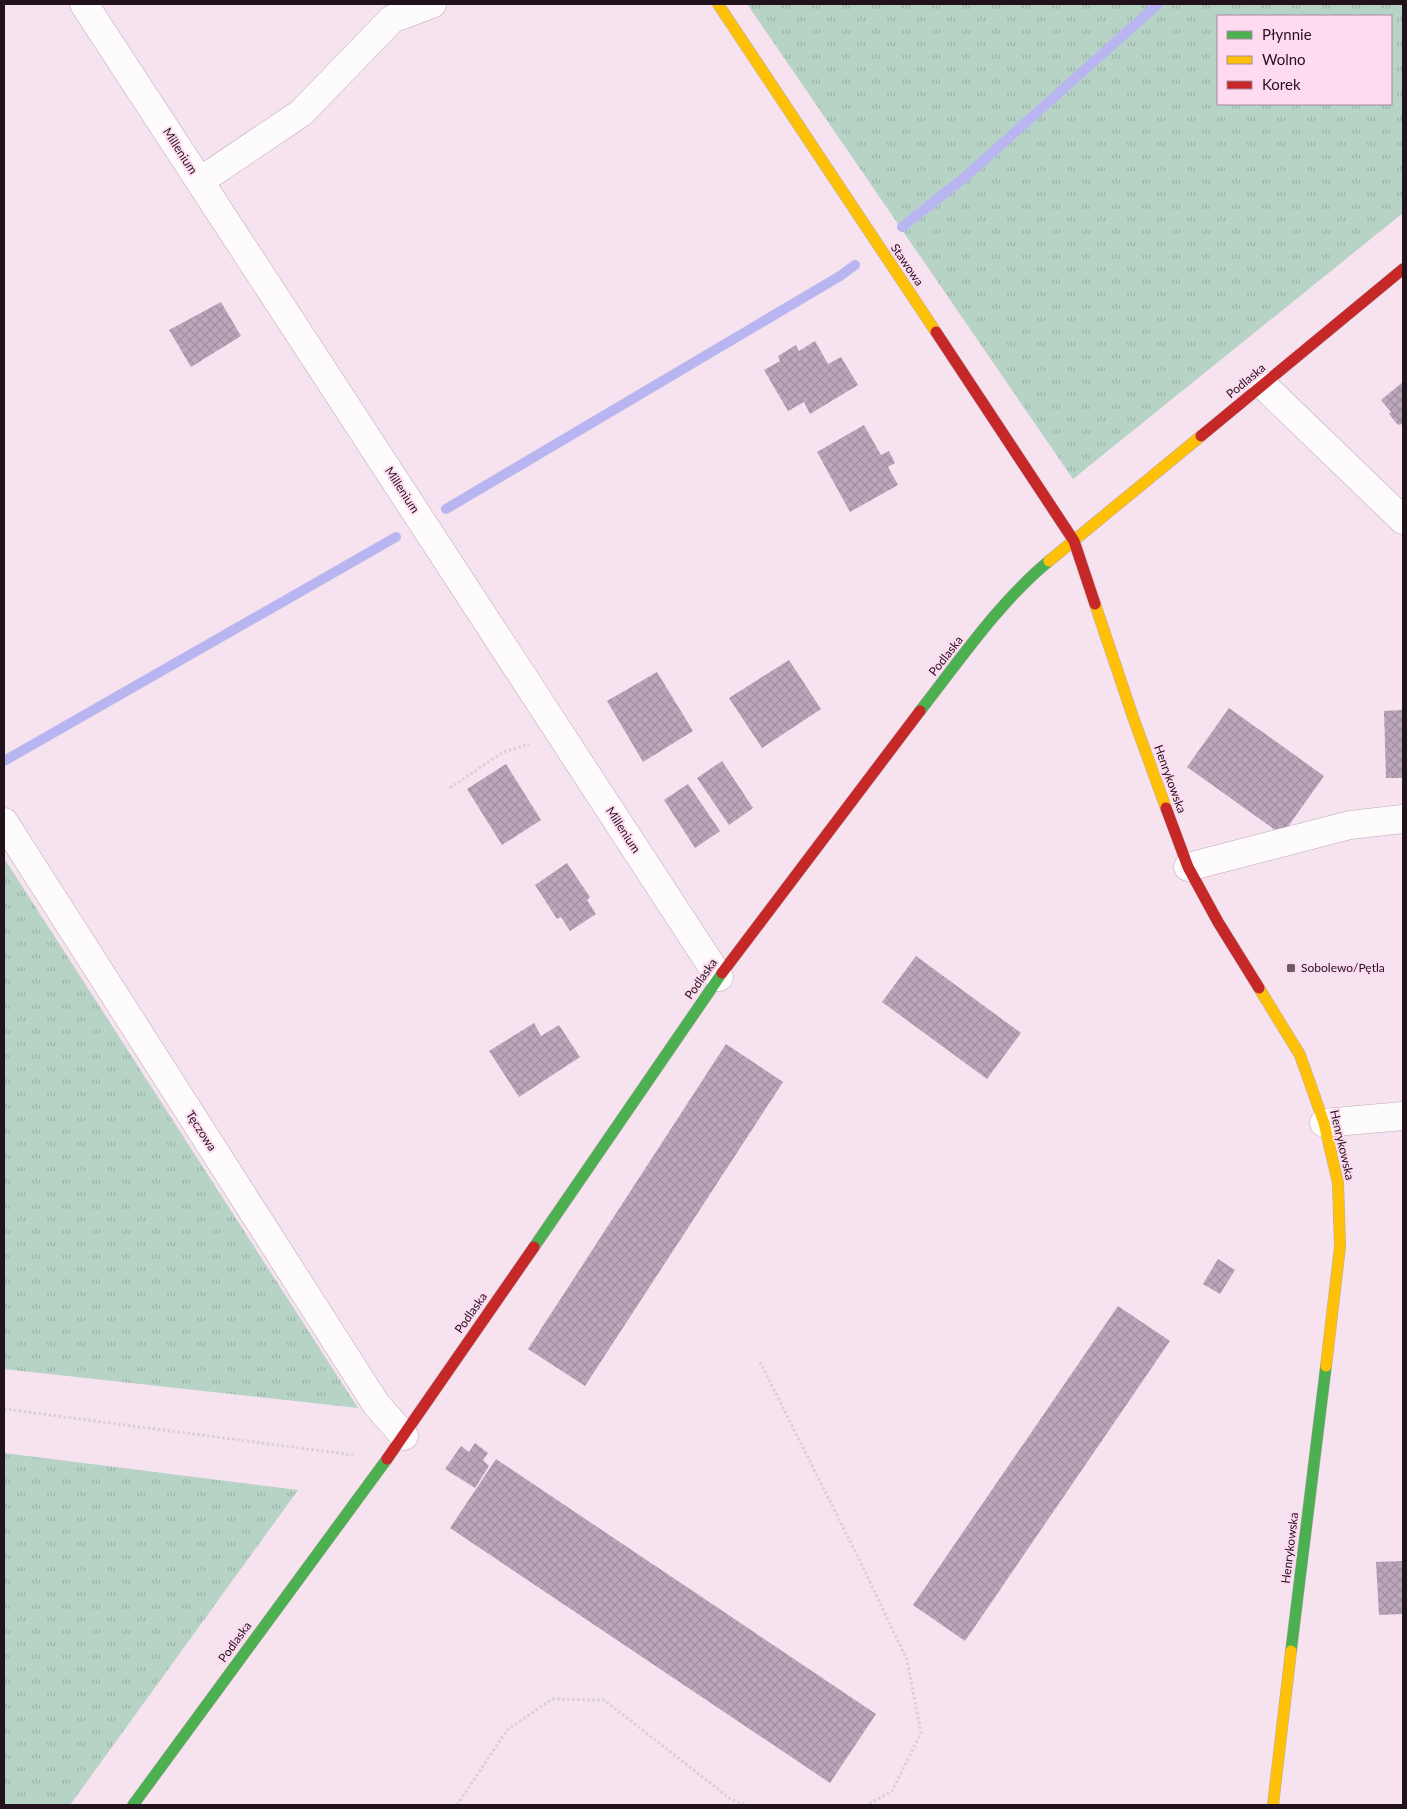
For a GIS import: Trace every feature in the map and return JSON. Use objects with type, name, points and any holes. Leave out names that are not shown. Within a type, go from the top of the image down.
[{"type":"street","name":"Millenium","points":[[84,4],[719,977]]},
{"type":"street","points":[[200,181],[301,113],[392,19],[432,4]]},
{"type":"street","name":"Stawowa","points":[[718,4],[1074,541]]},
{"type":"street","name":"Podlaska","points":[[132,1805],[404,1436],[719,977],[958,662],[1004,606],[1038,571],[1403,269]]},
{"type":"street","points":[[1263,384],[1403,520]]},
{"type":"street","name":"Henrykowska","points":[[1074,541],[1133,717],[1188,867],[1218,922],[1300,1055],[1324,1123],[1338,1183],[1340,1247],[1273,1805]]},
{"type":"street","points":[[1188,867],[1350,825],[1403,819]]},
{"type":"street","name":"Tęczowa","points":[[4,822],[376,1404],[404,1436]]},
{"type":"street","points":[[1324,1123],[1403,1116]]},
{"type":"path","points":[[450,788],[503,752],[561,734]]},
{"type":"path","points":[[760,1362],[860,1560],[907,1660],[921,1733],[892,1791],[867,1805]]},
{"type":"path","points":[[4,1409],[386,1459]]},
{"type":"path","points":[[457,1805],[508,1730],[552,1699],[604,1700],[732,1800],[747,1805]]},
{"type":"green space","points":[[747,4],[1403,4],[1403,213],[1073,479]]},
{"type":"green space","points":[[4,858],[358,1408],[4,1369]]},
{"type":"green space","points":[[4,1453],[298,1490],[70,1805],[4,1805]]},
{"type":"building","points":[[221,302],[241,336],[191,367],[169,330]]},
{"type":"building","points":[[815,341],[828,364],[841,357],[858,385],[810,414],[804,402],[788,411],[764,370],[780,361],[778,356],[796,345],[799,351]]},
{"type":"building","points":[[1403,382],[1403,426],[1401,424],[1398,425],[1389,414],[1391,412],[1381,400]]},
{"type":"building","points":[[864,425],[881,455],[889,451],[895,463],[888,467],[898,485],[850,512],[817,452]]},
{"type":"building","points":[[789,660],[821,709],[762,748],[729,698]]},
{"type":"building","points":[[657,672],[693,731],[643,762],[607,701]]},
{"type":"building","points":[[1229,708],[1324,776],[1282,835],[1187,767]]},
{"type":"building","points":[[1403,710],[1403,778],[1386,778],[1384,711]]},
{"type":"building","points":[[722,761],[753,808],[729,825],[697,778]]},
{"type":"building","points":[[506,764],[541,820],[502,845],[467,789]]},
{"type":"building","points":[[688,784],[720,831],[695,848],[664,800]]},
{"type":"building","points":[[567,863],[590,897],[587,900],[596,914],[570,931],[561,917],[557,919],[535,885]]},
{"type":"building","points":[[916,956],[1021,1033],[987,1079],[882,1002]]},
{"type":"building","points":[[534,1023],[541,1036],[559,1025],[580,1057],[519,1097],[489,1051]]},
{"type":"building","points":[[726,1044],[783,1082],[585,1386],[528,1349]]},
{"type":"building","points":[[1218,1259],[1235,1270],[1220,1294],[1203,1284]]},
{"type":"building","points":[[1118,1306],[1170,1341],[965,1641],[913,1605]]},
{"type":"building","points":[[475,1443],[488,1453],[483,1460],[489,1466],[475,1488],[445,1469],[461,1446],[469,1452]]},
{"type":"building","points":[[496,1459],[876,1714],[830,1783],[450,1528]]},
{"type":"building","points":[[1403,1561],[1403,1614],[1379,1615],[1376,1562]]},
{"type":"waterway","points":[[902,227],[965,177],[1158,4]]},
{"type":"waterway","points":[[446,509],[840,276],[855,265]]},
{"type":"waterway","points":[[4,761],[396,537]]},
{"type":"traffic: fast","points":[[920,711],[997,613],[1049,561]]},
{"type":"traffic: fast","points":[[534,1247],[722,973]]},
{"type":"traffic: fast","points":[[1291,1651],[1326,1366]]},
{"type":"traffic: fast","points":[[133,1805],[387,1459]]},
{"type":"traffic: slow","points":[[718,4],[936,332]]},
{"type":"traffic: slow","points":[[1049,561],[1201,436]]},
{"type":"traffic: slow","points":[[1095,604],[1166,808]]},
{"type":"traffic: slow","points":[[1259,988],[1300,1055],[1324,1123],[1338,1183],[1340,1247],[1326,1366]]},
{"type":"traffic: slow","points":[[1273,1805],[1291,1651]]},
{"type":"traffic: jam","points":[[1201,436],[1403,269]]},
{"type":"traffic: jam","points":[[936,332],[1074,541],[1095,604]]},
{"type":"traffic: jam","points":[[722,973],[920,711]]},
{"type":"traffic: jam","points":[[1166,808],[1188,867],[1218,922],[1259,988]]},
{"type":"traffic: jam","points":[[387,1459],[534,1247]]},
{"type":"place","name":"Sobolewo/Pętla","points":[[1291,968]]}]
